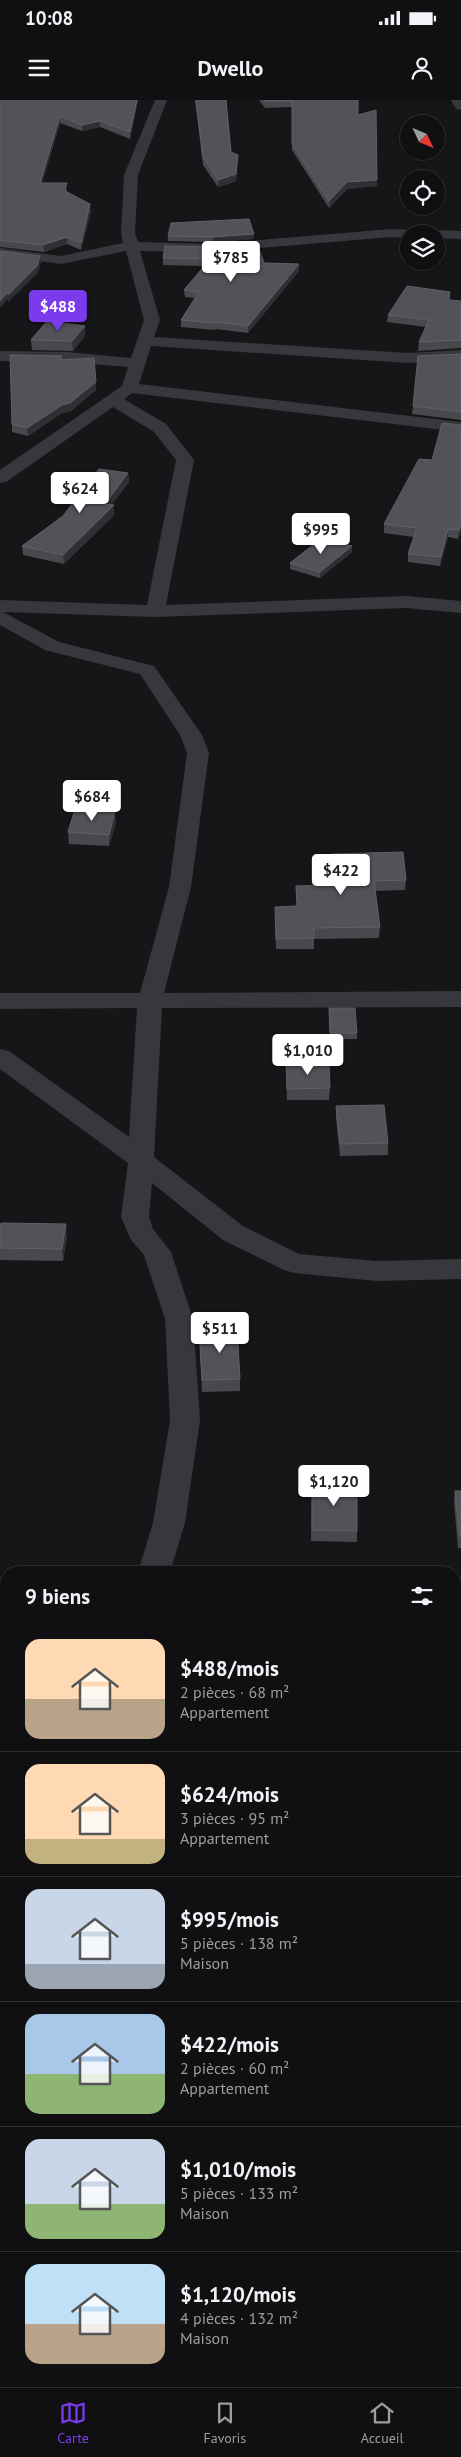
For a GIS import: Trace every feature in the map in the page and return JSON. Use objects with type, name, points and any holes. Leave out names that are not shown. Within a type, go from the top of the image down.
[{"type":"street","points":[[0,478],[130,388],[152,320],[128,233],[131,175],[161,100]]},
{"type":"street","points":[[457,100],[461,106]]},
{"type":"street","points":[[0,252],[61,260],[131,246],[213,248],[400,233]]},
{"type":"street","points":[[445,234],[461,234]]},
{"type":"street","points":[[145,341],[408,358],[461,354]]},
{"type":"street","points":[[0,356],[68,357],[138,363]]},
{"type":"street","points":[[130,388],[461,427]]},
{"type":"street","points":[[114,399],[160,428],[185,460],[155,611]]},
{"type":"street","points":[[0,606],[155,611],[406,602],[461,607]]},
{"type":"street","points":[[0,617],[52,646],[147,670],[191,735],[198,753],[180,887],[150,1000],[141,1162],[135,1216],[141,1233],[157,1252],[179,1319],[184,1420],[170,1523],[156,1566]]},
{"type":"street","points":[[0,1001],[461,999]]},
{"type":"street","points":[[0,1057],[106,1132],[141,1162],[233,1233],[294,1263],[377,1271],[461,1269]]},
{"type":"building","points":[[0,100],[137,100],[130,132],[100,121],[82,125],[60,116],[40,183],[67,183],[65,191],[90,204],[81,243],[67,237],[43,245],[0,240]]},
{"type":"building","points":[[196,100],[226,100],[231,152],[238,155],[236,174],[218,180],[203,157]]},
{"type":"building","points":[[264,100],[358,100],[358,115],[376,110],[377,180],[347,182],[329,201],[292,144],[292,101]]},
{"type":"building","points":[[249,219],[254,234],[213,237],[168,236],[171,223]]},
{"type":"building","points":[[257,243],[264,263],[299,264],[248,326],[181,320],[199,292],[184,290],[210,259],[163,258],[165,246],[213,247]]},
{"type":"building","points":[[0,251],[40,256],[37,266],[0,301]]},
{"type":"building","points":[[407,286],[450,292],[449,300],[461,301],[461,340],[419,342],[429,320],[388,315]]},
{"type":"building","points":[[47,321],[85,326],[72,341],[31,340]]},
{"type":"building","points":[[461,354],[461,412],[413,406],[418,356]]},
{"type":"building","points":[[10,355],[62,356],[59,360],[94,358],[96,382],[70,403],[62,405],[27,428],[12,424]]},
{"type":"building","points":[[442,423],[461,425],[461,524],[459,530],[448,529],[441,557],[408,554],[417,528],[384,524],[419,459],[432,460]]},
{"type":"building","points":[[99,469],[128,473],[105,504],[114,505],[63,555],[22,546],[63,516]]},
{"type":"building","points":[[322,538],[352,546],[320,572],[290,563]]},
{"type":"building","points":[[75,809],[115,811],[109,835],[68,832]]},
{"type":"building","points":[[403,852],[406,880],[374,881],[380,927],[314,928],[314,938],[276,939],[275,907],[297,906],[296,886],[337,885],[332,854]]},
{"type":"building","points":[[329,1008],[355,1008],[357,1033],[330,1033]]},
{"type":"building","points":[[329,1062],[330,1088],[287,1089],[286,1063]]},
{"type":"building","points":[[384,1105],[388,1143],[340,1144],[336,1106]]},
{"type":"building","points":[[1,1223],[66,1224],[62,1249],[0,1248]]},
{"type":"building","points":[[237,1328],[240,1379],[202,1380],[199,1329]]},
{"type":"building","points":[[312,1483],[357,1484],[357,1531],[312,1530]]},
{"type":"building","points":[[455,1491],[461,1491],[461,1536],[460,1536]]}]
